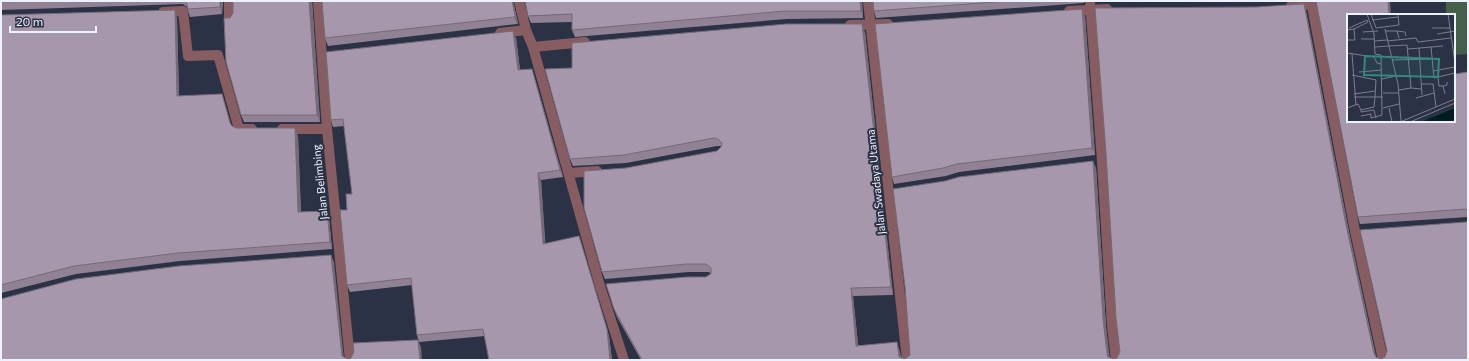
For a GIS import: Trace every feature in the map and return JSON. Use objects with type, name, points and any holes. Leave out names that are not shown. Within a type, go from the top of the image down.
[{"type":"street","points":[[229,1],[230,20]]},
{"type":"street","name":"Jalan Belimbing","points":[[318,1],[326,53],[327,129],[336,255],[350,360]]},
{"type":"street","points":[[520,1],[526,30],[533,47],[569,173],[604,286],[624,360]]},
{"type":"street","name":"Jalan Swadaya Utama","points":[[868,1],[893,190],[907,360]]},
{"type":"street","points":[[1282,6],[1311,3],[1359,231],[1383,360]]},
{"type":"street","points":[[1060,11],[1091,5],[1114,9]]},
{"type":"street","points":[[1091,5],[1098,161],[1116,360]]},
{"type":"street","points":[[151,12],[183,11],[188,56],[218,55],[239,129],[327,129]]},
{"type":"street","points":[[841,25],[895,23]]},
{"type":"street","points":[[486,34],[526,30]]},
{"type":"street","points":[[533,47],[597,41]]},
{"type":"street","points":[[569,173],[605,170]]},
{"type":"green space","points":[[1446,1],[1468,1],[1468,54],[1455,55],[1455,14],[1446,14]]},
{"type":"building","points":[[1,1],[39,1],[1,2]]},
{"type":"building","points":[[186,1],[220,1],[220,7],[188,9]]},
{"type":"building","points":[[233,1],[309,1],[317,115],[241,115],[226,62],[224,18],[230,18],[233,13]]},
{"type":"building","points":[[322,1],[512,1],[515,16],[325,38]]},
{"type":"building","points":[[525,1],[860,1],[861,11],[785,11],[572,30],[572,14],[528,16]]},
{"type":"building","points":[[873,1],[1008,1],[874,11]]},
{"type":"building","points":[[1316,1],[1388,1],[1389,14],[1347,14],[1347,122],[1455,122],[1455,74],[1468,72],[1468,210],[1358,217]]},
{"type":"building","points":[[1304,4],[1346,225],[1374,354],[1376,357],[1381,359],[1385,357],[1387,351],[1360,230],[1468,221],[1468,360],[642,360],[614,309],[606,284],[687,277],[706,277],[711,274],[711,268],[706,264],[686,264],[602,272],[584,208],[584,171],[626,168],[717,151],[721,147],[722,143],[718,139],[714,138],[624,155],[570,159],[545,69],[572,68],[572,43],[786,24],[862,24],[891,287],[851,288],[856,346],[897,342],[899,357],[905,359],[910,355],[905,287],[893,189],[945,181],[959,177],[1093,161],[1103,319],[1107,354],[1108,357],[1114,359],[1117,358],[1120,352],[1116,318],[1095,8],[1257,7]]},
{"type":"building","points":[[1082,9],[1092,148],[957,164],[892,177],[875,24]]},
{"type":"building","points":[[175,10],[177,96],[222,94],[230,123],[236,128],[295,128],[298,212],[327,211],[330,242],[178,253],[74,266],[1,285],[1,15]]},
{"type":"building","points":[[513,31],[518,70],[532,69],[560,170],[538,173],[543,244],[579,236],[607,329],[610,360],[489,360],[483,329],[417,335],[411,278],[347,285],[340,210],[347,210],[346,194],[352,194],[343,119],[331,120],[326,52]]},
{"type":"building","points":[[331,255],[342,356],[348,359],[351,358],[354,352],[353,343],[418,340],[420,360],[1,360],[1,299],[76,279],[179,266]]}]
